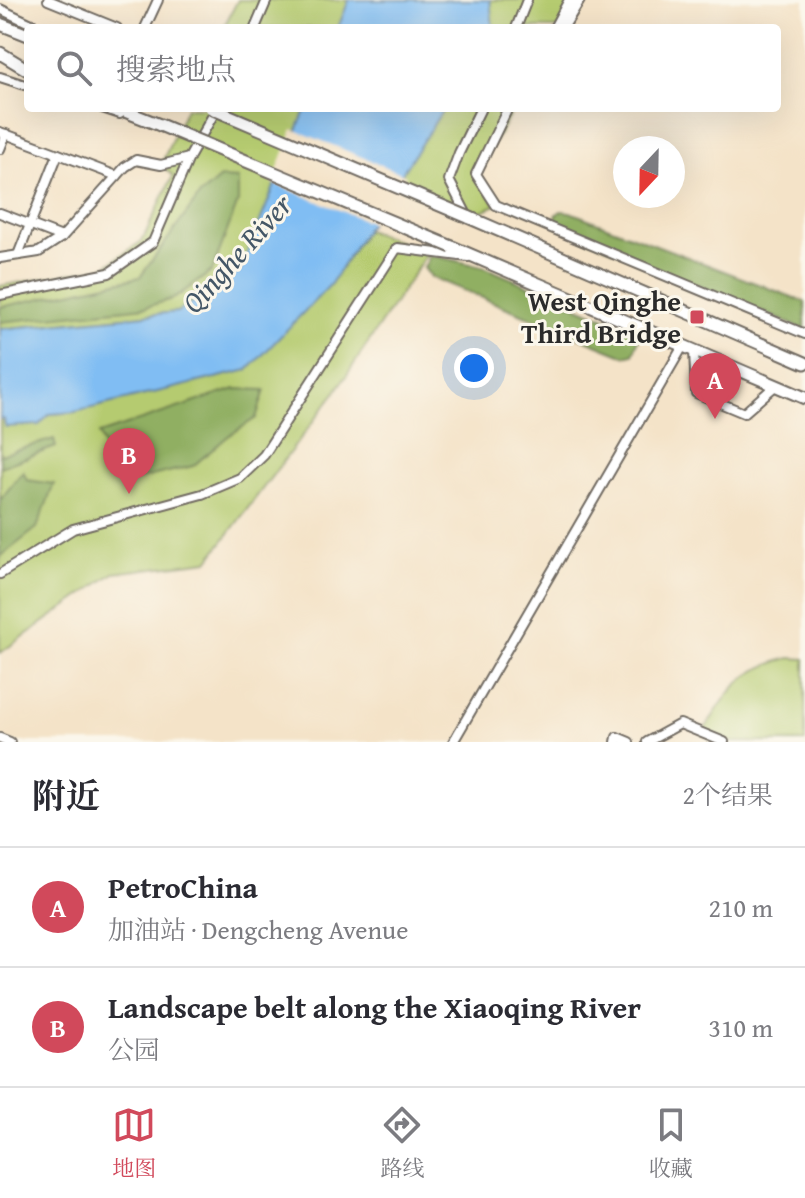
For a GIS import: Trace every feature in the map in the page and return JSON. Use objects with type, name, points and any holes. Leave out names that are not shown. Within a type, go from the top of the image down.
[{"type":"highway","points":[[0,24],[24,34]]},
{"type":"highway","points":[[0,32],[24,35]]},
{"type":"highway","points":[[0,53],[24,68]]},
{"type":"highway","points":[[0,61],[24,70]]},
{"type":"highway","points":[[127,112],[805,398]]},
{"type":"highway","points":[[223,112],[805,363]]},
{"type":"main road","points":[[557,24],[570,0]]},
{"type":"main road","points":[[564,24],[579,0]]},
{"type":"street","points":[[48,0],[107,24]]},
{"type":"street","points":[[147,24],[158,0]]},
{"type":"street","points":[[257,24],[267,0]]},
{"type":"street","points":[[518,24],[527,0]]},
{"type":"street","points":[[0,9],[32,24]]},
{"type":"street","points":[[0,77],[24,85]]},
{"type":"street","points":[[116,112],[160,125]]},
{"type":"street","points":[[0,295],[109,273],[153,242],[212,112]]},
{"type":"street","points":[[468,217],[449,180],[479,112]]},
{"type":"street","points":[[506,112],[476,174],[496,205],[805,334]]},
{"type":"street","points":[[0,149],[3,133],[117,176]]},
{"type":"street","points":[[18,255],[58,154]]},
{"type":"street","points":[[0,258],[39,252],[62,237],[125,167],[136,160],[161,165],[189,158]]},
{"type":"street","points":[[0,213],[62,237]]},
{"type":"street","points":[[0,574],[73,529],[202,494],[240,478],[264,455],[397,248],[477,258]]},
{"type":"street","points":[[689,349],[696,393],[744,413],[775,386]]},
{"type":"street","points":[[453,742],[689,349]]},
{"type":"street","points":[[647,742],[680,724],[724,742]]},
{"type":"street","points":[[616,742],[617,737],[629,742]]},
{"type":"street","points":[[0,738],[10,742]]},
{"type":"green space","points":[[238,0],[349,0],[340,24],[225,24]]},
{"type":"green space","points":[[490,0],[575,0],[561,24],[493,24]]},
{"type":"green space","points":[[184,112],[306,112],[240,271],[178,312],[0,329],[0,286],[104,267],[142,241],[173,176],[161,165]]},
{"type":"green space","points":[[441,112],[512,112],[476,174],[496,205],[468,217],[394,185]]},
{"type":"green space","points":[[220,178],[238,179],[238,202],[212,271],[175,298],[146,307],[0,322],[0,307],[140,277],[200,195]]},
{"type":"green space","points":[[561,211],[805,302],[805,330],[561,228],[555,222]]},
{"type":"green space","points":[[366,230],[428,252],[337,390],[208,561],[114,573],[0,653],[0,419],[4,418],[5,426],[50,414],[75,412],[330,285]]},
{"type":"green space","points":[[430,255],[484,267],[638,332],[639,339],[633,354],[625,356],[431,277],[424,268]]},
{"type":"green space","points":[[235,389],[265,390],[256,418],[227,437],[193,466],[127,482],[111,466],[99,434]]},
{"type":"green space","points":[[54,439],[56,447],[0,467],[0,455]]},
{"type":"green space","points":[[23,471],[27,480],[54,484],[37,528],[0,557],[0,500]]},
{"type":"green space","points":[[790,658],[805,659],[805,742],[724,742],[702,733],[728,694],[747,676]]},
{"type":"water","points":[[349,0],[490,0],[493,24],[340,24]]},
{"type":"water","points":[[304,112],[441,112],[330,285],[248,370],[75,412],[50,414],[39,425],[5,427],[4,419],[0,419],[0,329],[177,312],[240,271]]},
{"type":"pier","points":[[293,129],[406,175],[374,224],[272,183]]},
{"type":"place","name":"West Qinghe Third Bridge","points":[[697,317]]},
{"type":"place","name":"PetroChina","points":[[715,419]]},
{"type":"place","name":"Landscape belt along the Xiaoqing River","points":[[129,494]]},
{"type":"water label","name":"Qinghe River","points":[[237,254]]}]
